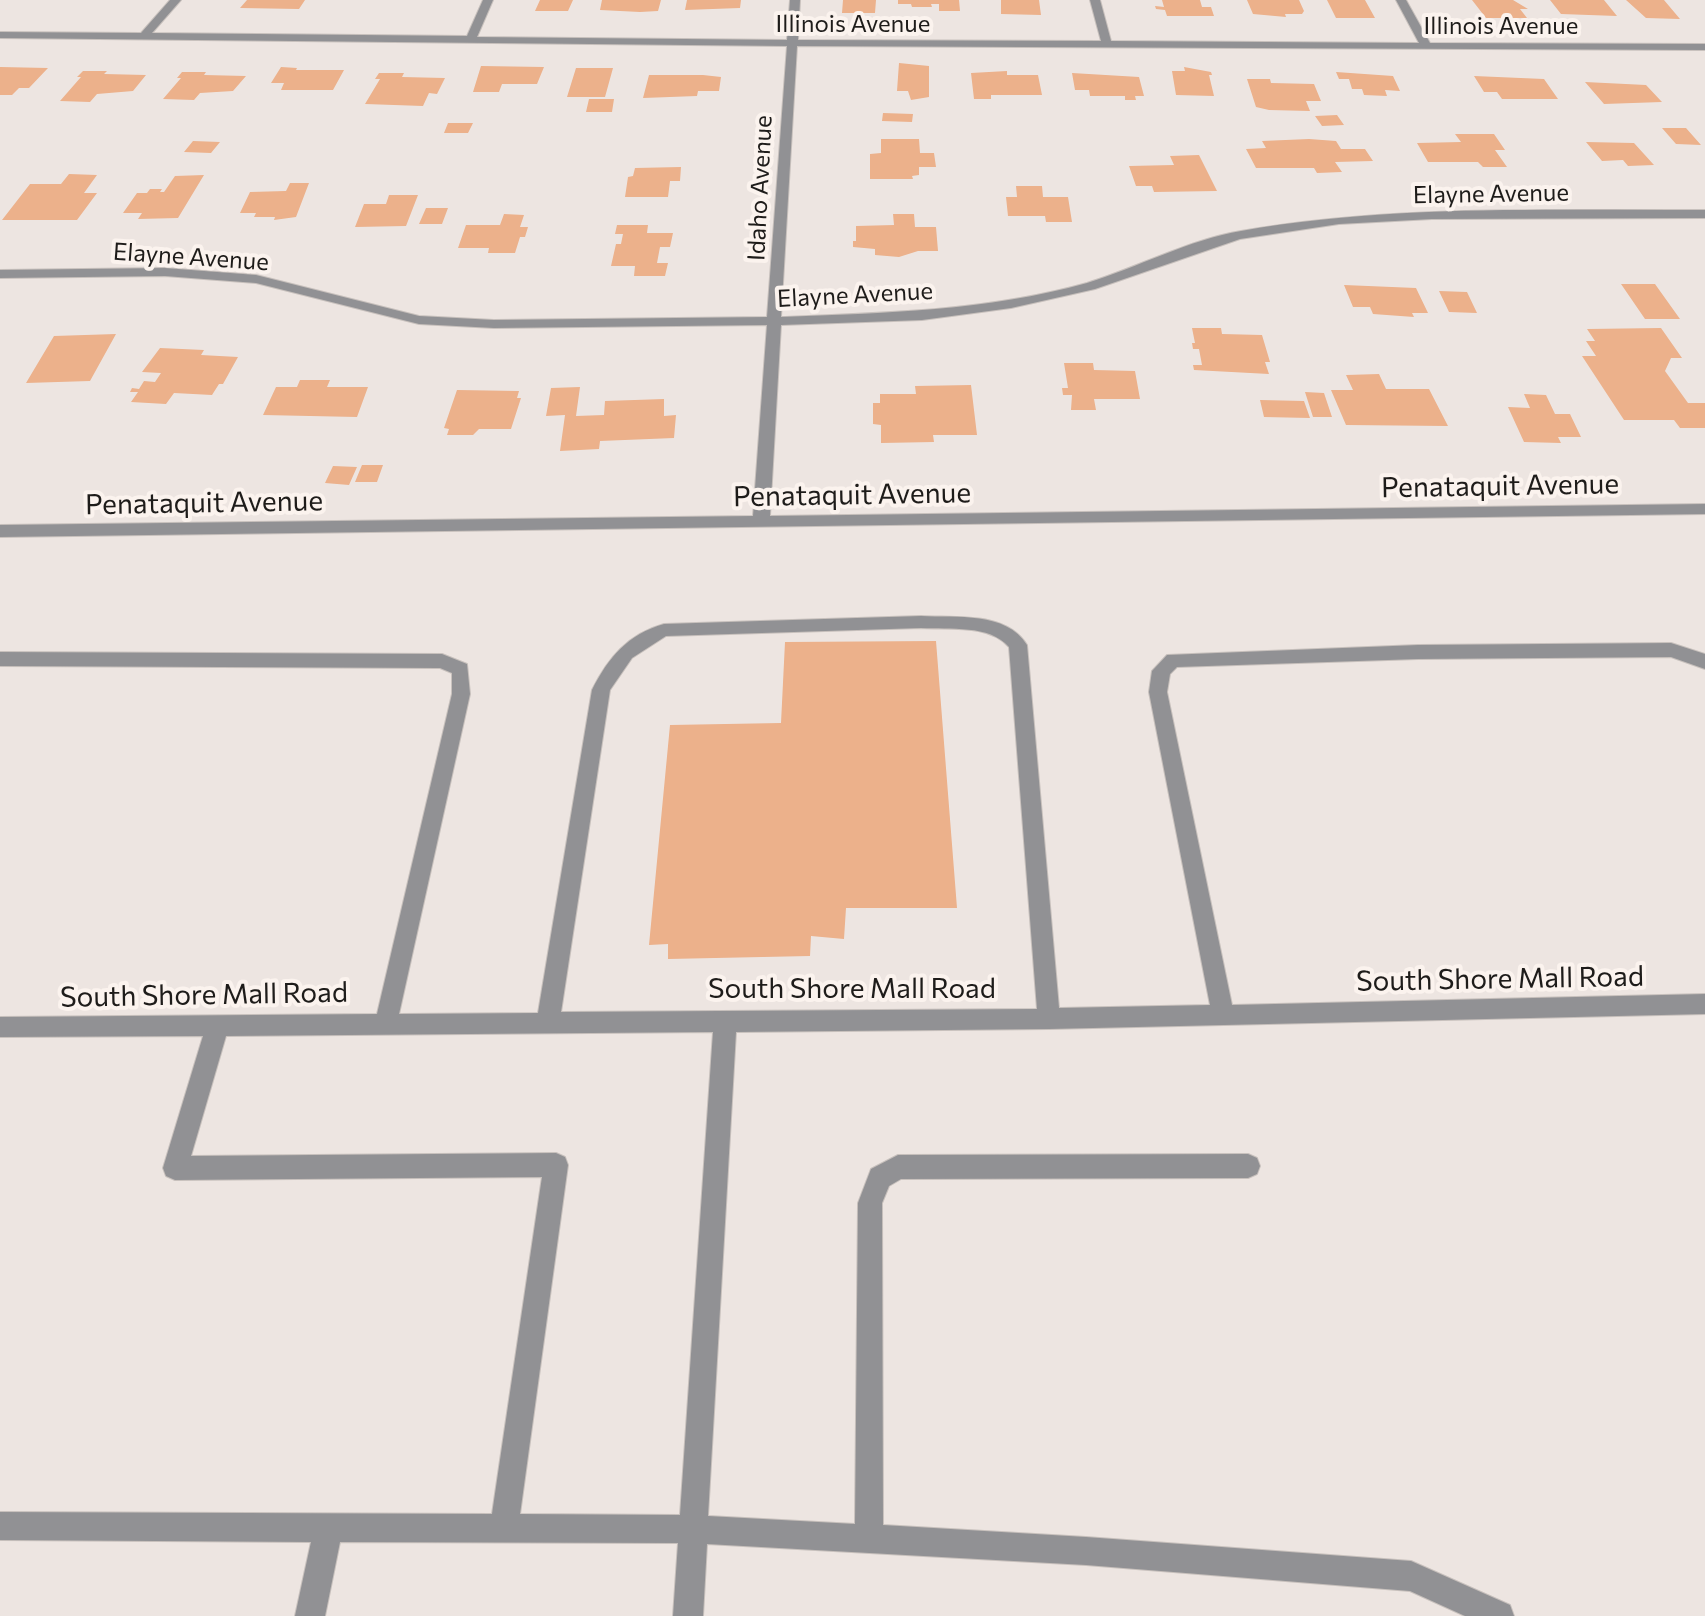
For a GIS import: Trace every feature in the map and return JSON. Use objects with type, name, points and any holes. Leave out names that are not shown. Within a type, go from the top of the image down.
[{"type":"street","points":[[145,35],[176,0]]},
{"type":"street","points":[[470,41],[488,0]]},
{"type":"street","name":"Idaho Avenue","points":[[761,523],[795,0]]},
{"type":"street","points":[[1095,0],[1107,45]]},
{"type":"street","points":[[1401,0],[1426,45]]},
{"type":"street","name":"Illinois Avenue","points":[[0,35],[470,41],[1705,47]]},
{"type":"street","name":"Elayne Avenue","points":[[0,274],[165,272],[256,279],[419,320],[494,324],[922,316],[1011,304],[1090,286],[1238,235],[1339,220],[1432,215],[1705,214]]},
{"type":"street","name":"Penataquit Avenue","points":[[0,531],[1705,509]]},
{"type":"street","points":[[548,1022],[601,690],[613,666],[636,642],[664,630],[921,622],[989,626],[1007,633],[1018,645],[1049,1019]]},
{"type":"street","points":[[1223,1015],[1158,692],[1161,671],[1173,660],[1418,652],[1671,650],[1691,654],[1705,662]]},
{"type":"street","points":[[0,659],[442,661],[461,669],[461,694],[386,1023]]},
{"type":"street","name":"South Shore Mall Road","points":[[0,1027],[1049,1019],[1705,1004]]},
{"type":"street","points":[[688,1616],[725,1020]]},
{"type":"street","points":[[218,1025],[175,1168],[556,1165],[504,1526]]},
{"type":"street","points":[[869,1541],[870,1203],[880,1178],[898,1167],[1248,1166]]},
{"type":"street","points":[[0,1526],[692,1529],[1086,1551],[1411,1576],[1499,1616]]},
{"type":"street","points":[[310,1616],[329,1526]]},
{"type":"building","points":[[247,0],[305,0],[299,9],[240,8]]},
{"type":"building","points":[[540,0],[573,0],[568,11],[535,11]]},
{"type":"building","points":[[602,0],[661,0],[658,11],[640,12],[600,10]]},
{"type":"building","points":[[687,0],[741,0],[740,8],[685,10]]},
{"type":"building","points":[[843,0],[876,0],[875,13],[842,13]]},
{"type":"building","points":[[898,0],[959,0],[960,11],[939,11],[939,4],[912,7],[911,4],[898,4]]},
{"type":"building","points":[[1001,0],[1039,0],[1041,15],[1001,14]]},
{"type":"building","points":[[1162,0],[1200,0],[1202,7],[1211,7],[1214,16],[1167,16],[1165,10],[1156,9],[1155,6],[1164,7]]},
{"type":"building","points":[[1247,0],[1299,0],[1304,11],[1302,14],[1285,14],[1286,17],[1253,14]]},
{"type":"building","points":[[1327,0],[1365,0],[1375,18],[1336,18]]},
{"type":"building","points":[[1472,0],[1513,0],[1528,9],[1520,9],[1527,18],[1486,18]]},
{"type":"building","points":[[1550,0],[1604,0],[1617,16],[1561,14]]},
{"type":"building","points":[[1626,0],[1664,0],[1680,19],[1646,18]]},
{"type":"building","points":[[899,63],[929,66],[929,97],[911,100],[908,91],[897,91]]},
{"type":"building","points":[[481,66],[544,67],[537,84],[502,84],[499,92],[473,92]]},
{"type":"building","points":[[0,67],[48,68],[29,88],[19,88],[12,95],[0,95]]},
{"type":"building","points":[[281,67],[344,70],[333,90],[281,90],[284,83],[271,83]]},
{"type":"building","points":[[1184,67],[1211,72],[1214,96],[1176,95],[1172,71],[1185,71]]},
{"type":"building","points":[[576,68],[613,68],[605,97],[567,97]]},
{"type":"building","points":[[83,71],[146,75],[133,91],[97,94],[90,102],[60,101]]},
{"type":"building","points":[[1007,71],[1007,75],[1038,75],[1042,95],[991,95],[991,99],[974,99],[971,73]]},
{"type":"building","points":[[182,72],[246,76],[233,91],[200,93],[194,100],[163,99],[181,78],[177,78]]},
{"type":"building","points":[[1336,72],[1393,76],[1400,91],[1385,90],[1387,96],[1364,95],[1362,89],[1352,89],[1349,79],[1339,79]]},
{"type":"building","points":[[379,73],[445,78],[437,94],[429,93],[423,106],[365,104],[380,79],[375,79]]},
{"type":"building","points":[[1072,73],[1139,77],[1144,96],[1125,100],[1125,96],[1090,96],[1089,90],[1075,90]]},
{"type":"building","points":[[649,75],[721,77],[719,91],[698,91],[697,96],[643,98]]},
{"type":"building","points":[[1474,76],[1544,79],[1558,99],[1502,99],[1497,92],[1484,92]]},
{"type":"building","points":[[1247,79],[1314,84],[1321,101],[1306,101],[1310,111],[1256,107]]},
{"type":"building","points":[[1585,82],[1646,85],[1662,102],[1604,104]]},
{"type":"building","points":[[589,99],[614,99],[612,112],[586,112]]},
{"type":"building","points":[[883,113],[913,114],[912,122],[882,121]]},
{"type":"building","points":[[1337,115],[1344,125],[1322,126],[1315,116]]},
{"type":"building","points":[[448,123],[473,123],[468,133],[444,133]]},
{"type":"building","points":[[1662,128],[1686,128],[1701,145],[1676,144]]},
{"type":"building","points":[[1455,134],[1494,134],[1505,150],[1495,150],[1507,167],[1483,167],[1478,162],[1428,162],[1417,143],[1461,142]]},
{"type":"building","points":[[881,139],[919,139],[920,153],[934,153],[936,167],[919,167],[919,175],[912,176],[913,179],[870,179],[870,154],[881,153]]},
{"type":"building","points":[[193,141],[220,142],[211,153],[184,152]]},
{"type":"building","points":[[1262,141],[1336,141],[1341,149],[1365,149],[1373,161],[1335,162],[1342,172],[1317,173],[1314,168],[1256,168],[1246,149],[1266,148]]},
{"type":"building","points":[[1586,142],[1634,143],[1654,165],[1628,166],[1623,160],[1602,161]]},
{"type":"building","points":[[1199,155],[1217,191],[1154,192],[1152,186],[1136,186],[1129,166],[1174,165],[1170,156]]},
{"type":"building","points":[[681,167],[680,181],[670,181],[668,197],[625,197],[628,177],[633,176],[635,168]]},
{"type":"building","points":[[69,174],[97,175],[84,193],[97,193],[77,220],[2,220],[30,184],[61,184]]},
{"type":"building","points":[[204,175],[178,218],[138,219],[142,213],[123,213],[137,193],[147,193],[150,189],[162,189],[160,192],[164,192],[175,176]]},
{"type":"building","points":[[290,183],[309,183],[296,217],[274,220],[275,217],[254,217],[256,213],[240,213],[250,192],[286,191]]},
{"type":"building","points":[[1016,186],[1042,186],[1043,197],[1068,197],[1072,222],[1046,222],[1045,216],[1008,216],[1006,197],[1017,197]]},
{"type":"building","points":[[389,195],[418,195],[406,226],[355,227],[364,204],[386,204]]},
{"type":"building","points":[[426,208],[448,208],[442,224],[419,224]]},
{"type":"building","points":[[504,214],[524,215],[520,227],[528,227],[525,237],[520,237],[515,253],[488,253],[489,248],[458,248],[466,225],[500,225]]},
{"type":"building","points":[[893,214],[914,214],[915,227],[936,227],[938,251],[918,251],[899,257],[875,255],[875,249],[853,247],[856,226],[894,225]]},
{"type":"building","points":[[617,225],[648,225],[647,233],[673,233],[670,247],[660,247],[657,263],[668,263],[665,276],[634,276],[635,266],[611,266],[616,244],[621,244],[623,234],[615,234]]},
{"type":"building","points":[[1621,284],[1655,284],[1680,319],[1645,319]]},
{"type":"building","points":[[1344,285],[1416,288],[1428,313],[1412,313],[1414,317],[1373,314],[1370,307],[1353,307]]},
{"type":"building","points":[[1439,291],[1467,292],[1477,313],[1449,312]]},
{"type":"building","points":[[1192,328],[1221,328],[1222,334],[1262,335],[1270,362],[1265,362],[1269,374],[1194,370],[1193,365],[1202,365],[1199,349],[1193,349]]},
{"type":"building","points":[[1661,328],[1682,358],[1671,358],[1665,371],[1688,403],[1705,403],[1705,428],[1680,428],[1674,420],[1624,420],[1582,356],[1596,356],[1586,341],[1595,341],[1587,329]]},
{"type":"building","points":[[116,334],[90,381],[26,383],[54,336]]},
{"type":"building","points":[[160,348],[204,350],[201,355],[238,357],[223,384],[219,384],[212,395],[174,393],[166,404],[131,402],[138,392],[130,392],[132,388],[139,389],[144,381],[155,382],[161,373],[142,372]]},
{"type":"building","points":[[1064,363],[1093,363],[1094,370],[1135,371],[1140,399],[1094,399],[1096,410],[1071,410],[1072,395],[1063,395],[1062,388],[1068,388]]},
{"type":"building","points":[[1379,374],[1386,389],[1429,389],[1448,426],[1346,425],[1331,390],[1353,390],[1346,375]]},
{"type":"building","points":[[300,380],[330,380],[327,387],[368,387],[357,417],[263,415],[276,387],[297,387]]},
{"type":"building","points":[[971,385],[977,435],[933,435],[934,442],[881,443],[881,425],[873,424],[873,403],[880,403],[880,394],[916,394],[915,386]]},
{"type":"building","points":[[580,387],[576,416],[604,415],[605,401],[664,399],[664,416],[676,415],[674,438],[600,441],[599,449],[560,451],[565,415],[546,416],[551,388]]},
{"type":"building","points":[[457,390],[519,391],[517,398],[521,398],[511,429],[479,429],[473,435],[447,435],[449,429],[444,428]]},
{"type":"building","points":[[1305,392],[1324,393],[1332,417],[1313,417]]},
{"type":"building","points":[[1524,394],[1546,395],[1555,414],[1570,414],[1581,437],[1558,437],[1561,443],[1524,442],[1508,407],[1530,408]]},
{"type":"building","points":[[1260,400],[1304,401],[1310,418],[1264,417]]},
{"type":"building","points":[[362,465],[383,465],[377,482],[355,482]]},
{"type":"building","points":[[333,466],[357,467],[349,485],[325,483]]},
{"type":"building","points":[[936,641],[957,908],[846,908],[844,939],[811,936],[810,956],[668,959],[668,944],[649,945],[670,725],[781,723],[785,642]]}]
